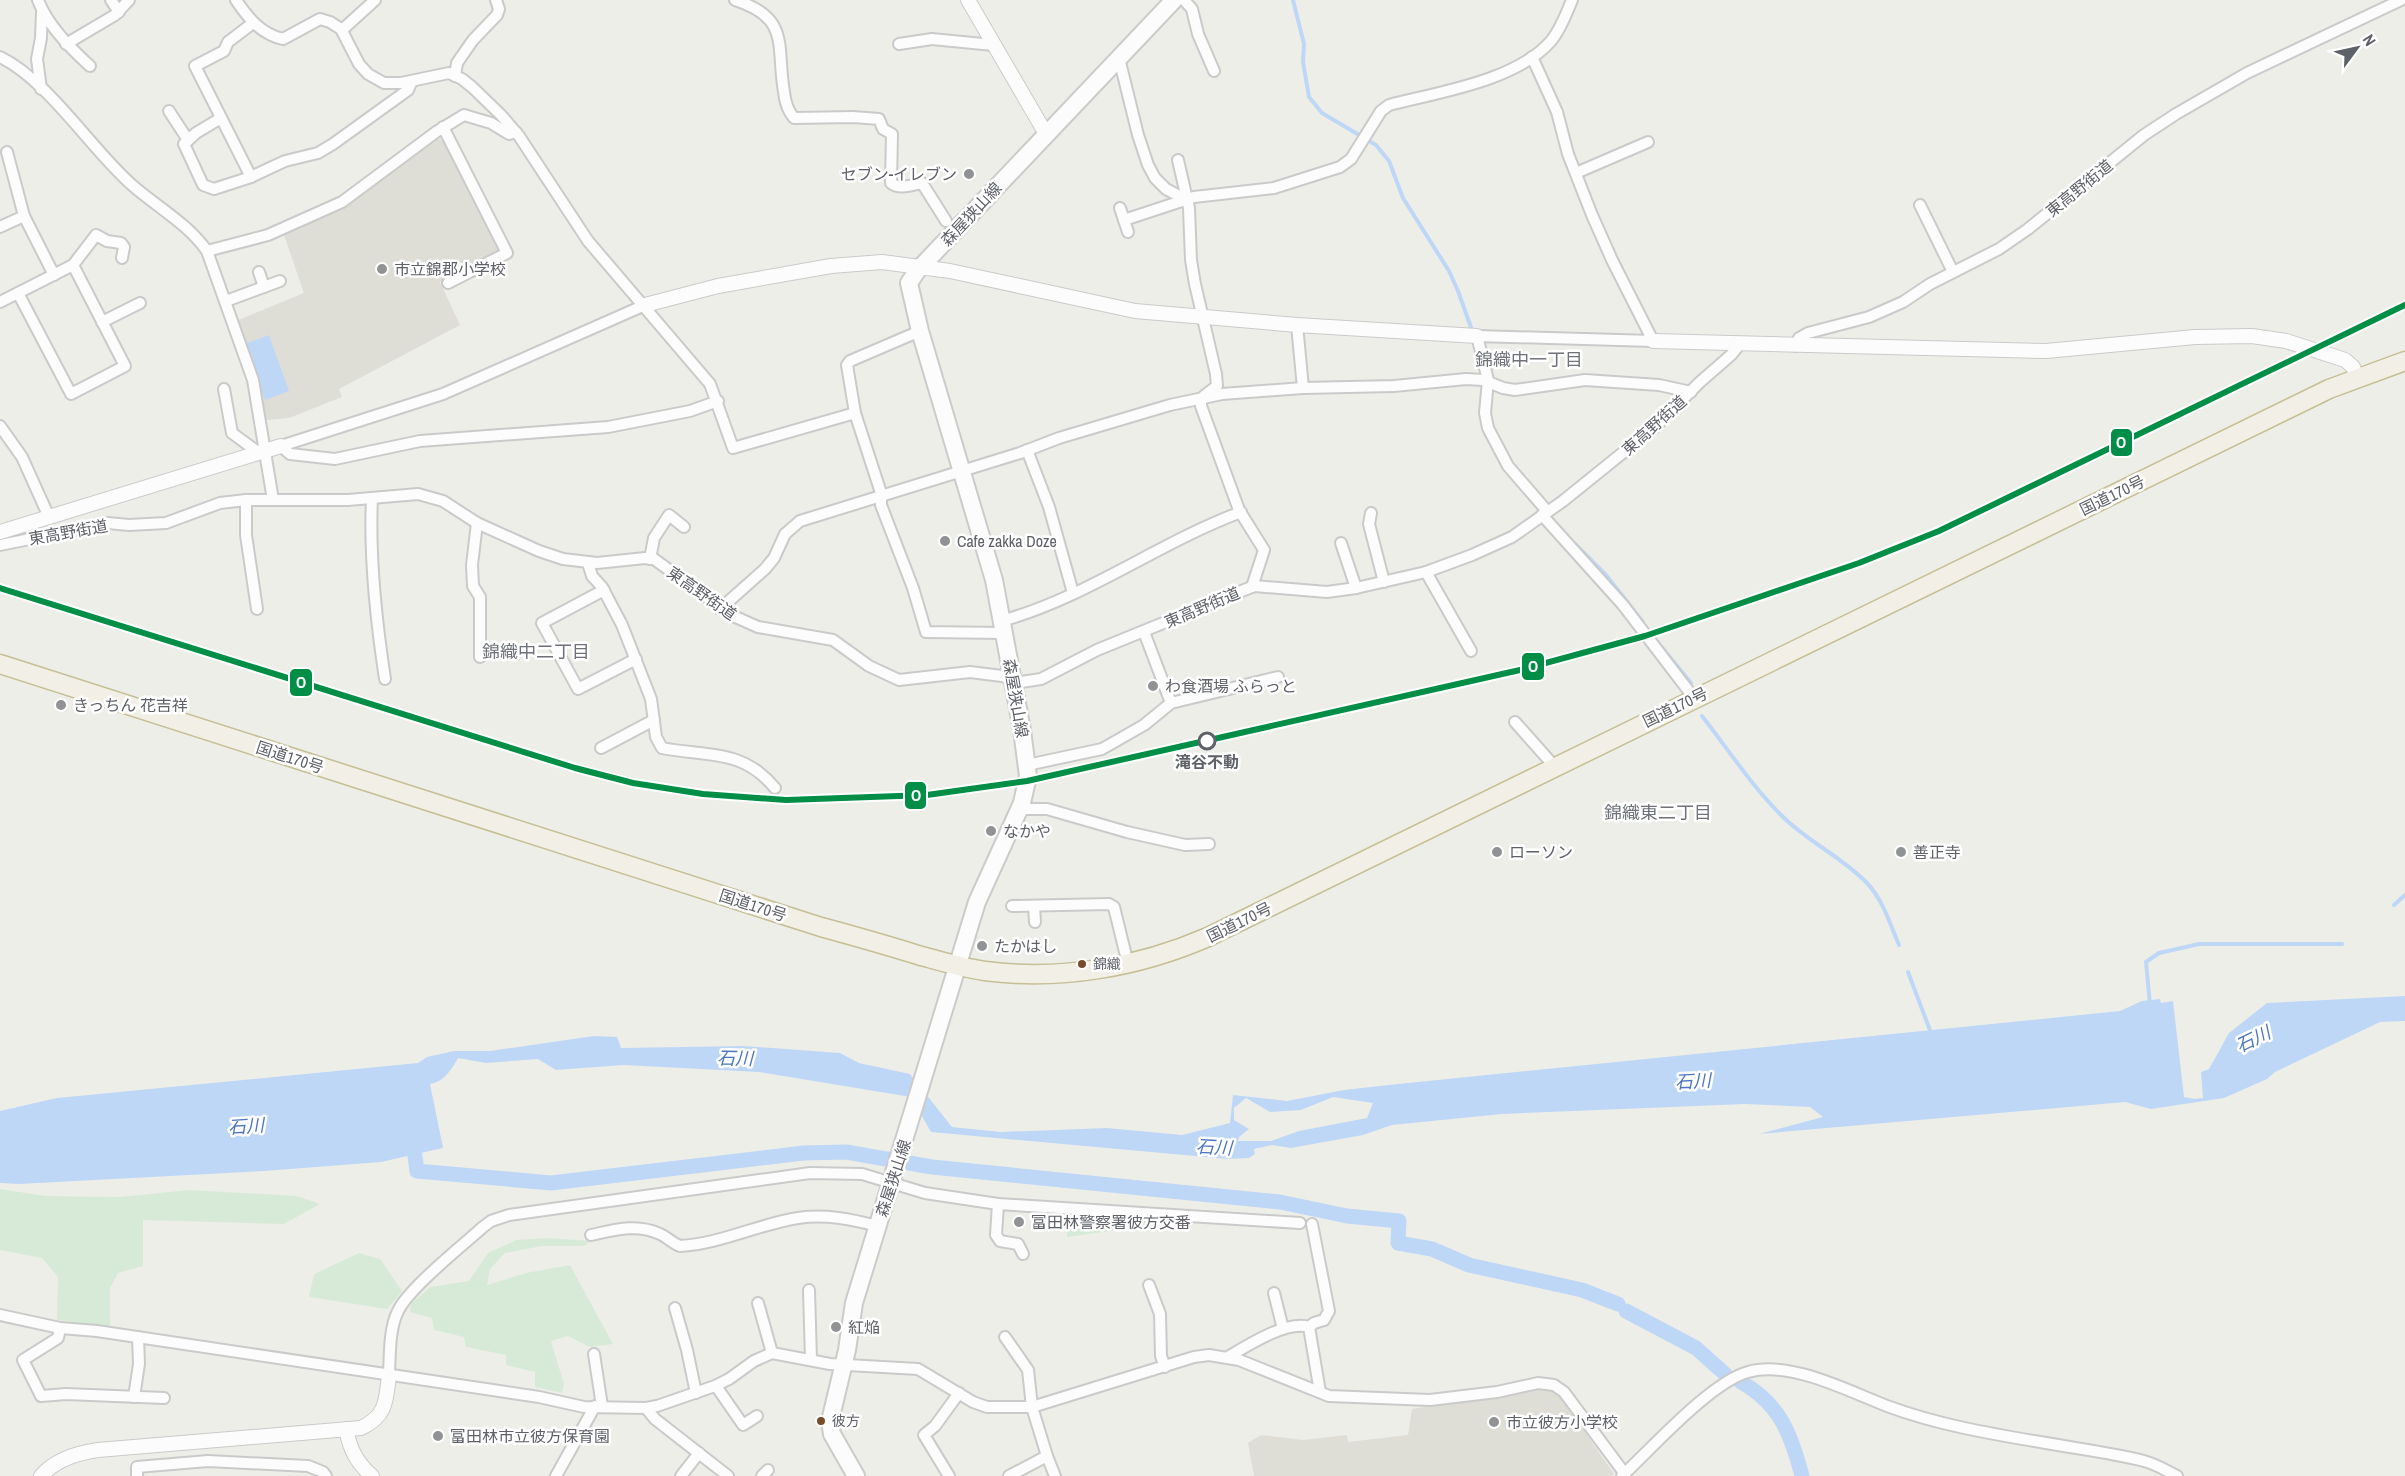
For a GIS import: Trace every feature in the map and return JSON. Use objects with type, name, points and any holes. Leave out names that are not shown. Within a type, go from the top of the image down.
[{"type":"highway","name":"国道170号","points":[[0,664],[822,927],[958,966],[1034,975],[1128,964],[1176,951],[1208,937],[1694,698],[2357,377],[2405,361]]},
{"type":"main road","name":"森屋狭山線","points":[[856,1476],[835,1441],[831,1428],[834,1398],[843,1365],[854,1303],[977,902],[1019,809],[1027,781],[1027,765],[1013,680],[988,554],[920,332],[909,283],[920,267],[1174,0]]},
{"type":"street","points":[[38,0],[42,12],[37,59],[40,89]]},
{"type":"street","points":[[111,0],[119,12]]},
{"type":"street","points":[[66,44],[93,26],[101,25],[119,12],[129,0]]},
{"type":"street","points":[[236,0],[253,23],[273,37],[283,39],[320,19],[330,22],[342,30],[359,64],[368,74],[384,84],[449,74],[472,87],[516,132],[588,241],[645,305],[710,384],[733,448],[855,413]]},
{"type":"street","points":[[342,30],[375,0]]},
{"type":"street","points":[[455,76],[457,63],[462,55],[497,15],[499,9],[496,0]]},
{"type":"street","points":[[735,0],[752,6],[766,15],[777,32],[781,44],[783,85],[790,113],[795,118],[879,119],[883,129],[892,134],[891,183],[893,186],[904,187],[922,183],[946,221]]},
{"type":"street","points":[[968,0],[1046,134]]},
{"type":"street","points":[[1184,0],[1192,9],[1198,34],[1214,71]]},
{"type":"street","points":[[1124,220],[1201,196],[1274,188],[1340,167],[1351,159],[1382,111],[1389,105],[1495,76],[1511,70],[1532,57],[1550,41],[1562,25],[1572,0]]},
{"type":"street","name":"東高野街道","points":[[1796,345],[1799,338],[1808,333],[1869,317],[1903,302],[1953,272],[1999,249],[2028,229],[2144,135],[2176,114],[2247,73],[2402,0]]},
{"type":"street","points":[[42,12],[52,22],[66,44],[90,66]]},
{"type":"street","points":[[251,177],[195,66],[224,51],[228,42],[253,23]]},
{"type":"street","points":[[899,44],[932,39],[993,45]]},
{"type":"street","points":[[0,57],[18,69],[40,89],[131,184],[197,237],[207,251],[253,380],[262,452],[273,500]]},
{"type":"street","points":[[1532,57],[1557,112],[1568,154],[1612,260],[1653,341]]},
{"type":"street","points":[[1119,58],[1138,135],[1148,165],[1155,178],[1166,189],[1187,200]]},
{"type":"street","points":[[221,118],[183,144],[203,186],[214,189],[251,177],[285,161],[318,153],[408,90],[412,81]]},
{"type":"street","points":[[169,111],[188,140]]},
{"type":"street","points":[[207,251],[268,235],[342,202],[444,127],[464,115],[491,123],[509,134],[516,132]]},
{"type":"street","points":[[444,127],[507,253],[447,283]]},
{"type":"street","points":[[1576,173],[1648,142]]},
{"type":"street","points":[[7,152],[24,216],[54,275]]},
{"type":"street","points":[[1178,160],[1187,200],[1191,260],[1216,374],[1217,386],[1201,399]]},
{"type":"street","points":[[0,171],[10,166]]},
{"type":"street","points":[[1920,205],[1953,272]]},
{"type":"street","points":[[1120,208],[1128,232]]},
{"type":"street","points":[[0,227],[24,216]]},
{"type":"street","points":[[0,302],[73,265],[96,235],[107,242],[121,243],[124,247],[122,258]]},
{"type":"street","points":[[0,532],[392,412],[518,363],[645,305],[709,288],[831,266],[882,262],[950,272],[1135,311],[1297,325],[1477,336],[2046,351],[2195,337],[2252,336],[2286,341],[2345,360],[2353,367],[2357,377]]},
{"type":"street","points":[[18,293],[71,394],[125,366],[73,265]]},
{"type":"street","points":[[259,272],[264,287]]},
{"type":"street","points":[[226,301],[280,281]]},
{"type":"street","points":[[102,322],[140,303]]},
{"type":"street","points":[[1297,325],[1303,388]]},
{"type":"street","points":[[920,332],[850,361],[847,365],[855,413],[881,496],[881,505],[913,588],[926,632],[1002,627],[1206,525],[1241,512]]},
{"type":"street","points":[[1477,336],[1488,382],[1485,413],[1492,440],[1508,466],[1544,513],[1623,605],[1694,698]]},
{"type":"street","name":"東高野街道","points":[[0,545],[108,523],[129,525],[166,523],[220,503],[372,498],[418,494],[459,509],[477,523],[539,551],[563,559],[588,563],[650,559],[670,570],[720,609],[758,627],[833,640],[869,666],[898,680],[970,672],[1002,676],[1021,682],[1041,679],[1097,650],[1252,587],[1327,592],[1356,588],[1426,572],[1512,537],[1656,426],[1731,356],[1740,344]]},
{"type":"street","points":[[720,609],[774,558],[785,534],[800,521],[813,515],[962,472],[1059,438],[1170,405],[1222,394],[1303,388],[1394,386],[1466,379],[1488,382],[1515,390],[1585,380],[1659,385],[1691,392]]},
{"type":"street","points":[[224,389],[232,433],[262,452]]},
{"type":"street","points":[[1201,399],[1201,406],[1241,512],[1264,550],[1252,587]]},
{"type":"street","points":[[281,446],[290,454],[335,459],[420,441],[608,427],[690,411],[718,401]]},
{"type":"street","points":[[0,426],[22,458],[49,517]]},
{"type":"street","points":[[1027,450],[1049,507],[1073,593]]},
{"type":"street","points":[[372,498],[375,594],[385,679]]},
{"type":"street","points":[[246,501],[246,535],[256,609]]},
{"type":"street","points":[[1371,513],[1369,524],[1384,582]]},
{"type":"street","points":[[650,559],[654,538],[669,515],[684,527]]},
{"type":"street","points":[[477,523],[472,565],[473,586],[480,597],[480,657]]},
{"type":"street","points":[[1341,543],[1356,588]]},
{"type":"street","points":[[588,563],[592,576],[604,590],[622,625],[636,659],[651,699],[656,737],[662,748],[698,751],[743,762],[756,769],[775,788]]},
{"type":"street","points":[[1426,572],[1472,651]]},
{"type":"street","points":[[604,590],[542,623],[578,689],[636,659]]},
{"type":"street","points":[[1144,632],[1172,703]]},
{"type":"street","points":[[1027,765],[1102,749],[1144,725],[1172,703],[1278,677]]},
{"type":"street","points":[[601,748],[654,720]]},
{"type":"street","points":[[1515,722],[1555,766]]},
{"type":"street","points":[[1019,809],[1047,809],[1127,832],[1185,844],[1209,844]]},
{"type":"street","points":[[1012,906],[1109,904],[1114,907],[1128,964]]},
{"type":"street","points":[[1034,906],[1035,922]]},
{"type":"street","points":[[41,1476],[51,1466],[68,1458],[98,1450],[361,1428],[374,1422],[382,1412],[386,1400],[393,1324],[398,1310],[408,1295],[491,1221],[509,1215],[573,1204],[810,1173],[838,1172],[862,1174],[893,1181],[926,1193],[998,1204],[1300,1223]]},
{"type":"street","points":[[998,1204],[996,1235],[1000,1241],[1018,1244],[1023,1254]]},
{"type":"street","points":[[591,1235],[642,1228],[662,1234],[680,1246],[758,1230],[796,1218],[820,1216],[850,1219],[877,1226]]},
{"type":"street","points":[[1228,1357],[1283,1329],[1296,1325],[1309,1327],[1324,1320],[1329,1311],[1312,1224]]},
{"type":"street","points":[[1149,1285],[1160,1314],[1161,1356],[1165,1366]]},
{"type":"street","points":[[808,1290],[811,1360]]},
{"type":"street","points":[[1274,1293],[1283,1329]]},
{"type":"street","points":[[758,1303],[772,1353]]},
{"type":"street","points":[[675,1308],[696,1393]]},
{"type":"street","points":[[0,1315],[60,1328],[138,1337],[539,1397],[584,1407],[646,1408],[716,1386],[754,1361],[772,1353],[843,1365],[918,1369],[973,1402],[987,1407],[1032,1407],[1165,1366],[1209,1355],[1228,1357],[1329,1396],[1430,1400],[1497,1392],[1538,1383],[1554,1385],[1576,1407],[1624,1475],[1700,1403],[1727,1381],[1748,1372],[1768,1369],[1816,1378],[1890,1407],[1938,1422],[1985,1433],[2147,1461],[2177,1476]]},
{"type":"street","points":[[1309,1327],[1311,1328],[1320,1392]]},
{"type":"street","points":[[60,1328],[58,1338],[23,1360],[41,1396],[66,1394],[164,1398]]},
{"type":"street","points":[[134,1397],[139,1364],[138,1337]]},
{"type":"street","points":[[1005,1337],[1028,1370],[1032,1407],[1055,1476]]},
{"type":"street","points":[[556,1476],[598,1406],[594,1354]]},
{"type":"street","points":[[716,1386],[743,1425],[757,1416]]},
{"type":"street","points":[[949,1476],[924,1435],[935,1426],[959,1393]]},
{"type":"street","points":[[646,1408],[655,1419],[728,1476]]},
{"type":"street","points":[[346,1429],[356,1460],[372,1476]]},
{"type":"street","points":[[681,1476],[699,1453]]},
{"type":"street","points":[[1009,1476],[1047,1456]]},
{"type":"street","points":[[54,1476],[68,1458]]},
{"type":"street","points":[[137,1476],[136,1467],[208,1461],[308,1466],[323,1472],[326,1476]]},
{"type":"street","points":[[264,1464],[265,1476]]},
{"type":"shaded area","name":"市立錦郡小学校","points":[[438,138],[446,143],[499,248],[496,256],[440,282],[460,325],[339,389],[342,397],[289,418],[267,420],[236,321],[304,293],[284,235],[355,198]]},
{"type":"shaded area","name":"市立彼方小学校","points":[[1533,1389],[1550,1389],[1559,1395],[1614,1474],[1611,1476],[1254,1476],[1248,1443],[1261,1435],[1303,1440],[1347,1435],[1348,1442],[1408,1435],[1412,1409]]},
{"type":"green space","points":[[0,1189],[46,1196],[119,1197],[189,1190],[297,1196],[320,1204],[284,1224],[143,1220],[143,1266],[118,1273],[110,1288],[110,1326],[57,1320],[58,1277],[42,1258],[0,1250]]},
{"type":"green space","points":[[1068,1216],[1147,1219],[1146,1229],[1133,1228],[1067,1237]]},
{"type":"green space","points":[[546,1238],[591,1241],[584,1246],[542,1246],[505,1253],[490,1269],[487,1285],[526,1273],[570,1265],[613,1344],[590,1347],[568,1336],[551,1341],[564,1384],[562,1393],[535,1387],[535,1372],[506,1365],[506,1355],[466,1347],[464,1337],[434,1330],[432,1318],[410,1312],[411,1304],[430,1287],[469,1281],[488,1253],[516,1240]]},
{"type":"green space","points":[[359,1253],[380,1259],[402,1291],[387,1309],[309,1297],[314,1274]]},
{"type":"water","points":[[269,335],[289,391],[265,400],[244,344]]},
{"type":"water","name":"石川","points":[[2405,996],[2405,1021],[2380,1022],[2224,1098],[2151,1109],[2125,1102],[1759,1134],[1823,1117],[1810,1107],[1745,1104],[1502,1114],[1392,1125],[1363,1135],[1291,1148],[1272,1145],[1254,1149],[1255,1154],[1249,1158],[1228,1159],[931,1132],[911,1097],[759,1072],[623,1065],[556,1070],[538,1059],[486,1063],[458,1058],[443,1078],[430,1084],[443,1148],[381,1162],[264,1171],[19,1184],[0,1183],[0,1111],[57,1098],[418,1063],[427,1057],[454,1051],[490,1051],[594,1036],[617,1037],[621,1048],[743,1046],[840,1053],[859,1063],[910,1074],[952,1127],[1001,1132],[1107,1128],[1182,1135],[1230,1123],[1233,1095],[1287,1101],[1344,1090],[1398,1084],[2120,1011],[2142,1001],[2160,999],[2161,1003],[2173,1001],[2184,1097],[2203,1098],[2201,1072],[2209,1069],[2229,1033],[2267,1003]],"holes":[[[1333,1097],[1373,1103],[1367,1118],[1299,1131],[1271,1141],[1238,1141],[1239,1137],[1249,1129],[1234,1120],[1234,1108],[1246,1098],[1270,1112],[1301,1110]]]},
{"type":"waterway","points":[[1293,0],[1304,44],[1303,62],[1309,97],[1322,113],[1376,145],[1389,161],[1403,198],[1449,271],[1473,333]]},
{"type":"waterway","points":[[1574,543],[1606,575],[1643,622]]},
{"type":"waterway","points":[[1655,639],[1691,683]]},
{"type":"waterway","points":[[1702,716],[1769,803],[1790,824],[1857,873],[1867,883],[1882,905],[1899,945]]},
{"type":"waterway","points":[[2394,905],[2405,895]]},
{"type":"waterway","points":[[2150,1005],[2146,962],[2159,953],[2199,944],[2342,944]]},
{"type":"waterway","points":[[1908,972],[1931,1033]]},
{"type":"waterway","points":[[412,1134],[417,1171],[551,1183],[804,1153],[846,1152],[932,1167],[1280,1202],[1347,1216],[1399,1221],[1398,1243],[1432,1249],[1469,1265],[1582,1290],[1618,1304]]},
{"type":"waterway","points":[[1626,1311],[1696,1348],[1725,1374]]},
{"type":"waterway","points":[[1741,1382],[1775,1410],[1788,1434],[1802,1476]]},
{"type":"transit line","name":"O","points":[[0,588],[575,768],[633,783],[703,794],[786,800],[927,795],[1027,781],[1520,670],[1645,636],[1859,563],[1939,531],[2405,305]]},
{"type":"place","name":"セブン-イレブン","points":[[969,174]]},
{"type":"place","name":"市立錦郡小学校","points":[[382,269]]},
{"type":"place","name":"Cafe zakka Doze","points":[[945,541]]},
{"type":"place","name":"わ食酒場 ふらっと","points":[[1153,686]]},
{"type":"place","name":"きっちん 花吉祥","points":[[61,705]]},
{"type":"place","name":"滝谷不動","points":[[1207,741]]},
{"type":"place","name":"なかや","points":[[991,831]]},
{"type":"place","name":"ローソン","points":[[1497,852]]},
{"type":"place","name":"善正寺","points":[[1901,852]]},
{"type":"place","name":"たかはし","points":[[982,946]]},
{"type":"place","name":"錦織","points":[[1082,964]]},
{"type":"place","name":"富田林警察署彼方交番","points":[[1019,1222]]},
{"type":"place","name":"紅焔","points":[[836,1327]]},
{"type":"place","name":"彼方","points":[[821,1421]]},
{"type":"place","name":"市立彼方小学校","points":[[1494,1422]]},
{"type":"place","name":"富田林市立彼方保育園","points":[[438,1436]]},
{"type":"district","name":"錦織中一丁目","points":[[1529,359]]},
{"type":"district","name":"錦織中二丁目","points":[[536,651]]},
{"type":"district","name":"錦織東二丁目","points":[[1658,812]]}]
